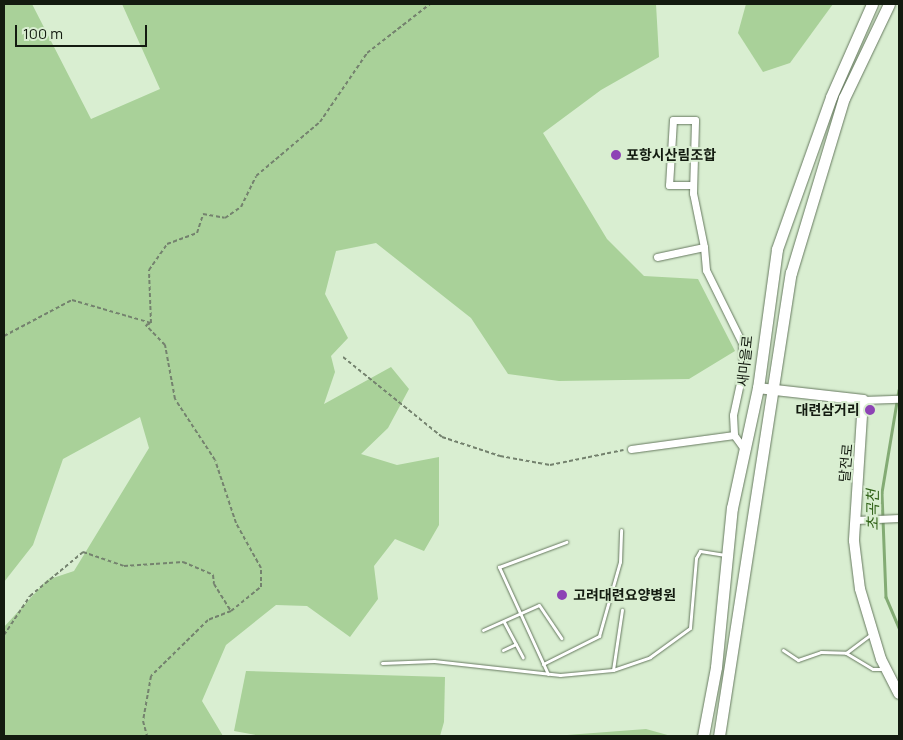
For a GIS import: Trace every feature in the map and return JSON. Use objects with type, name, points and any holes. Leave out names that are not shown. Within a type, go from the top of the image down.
[{"type":"main road","name":"새마을로","points":[[703,736],[727,556],[745,450],[758,388],[777,249],[831,97],[872,4]]},
{"type":"main road","points":[[719,736],[746,549],[776,390],[791,274],[844,98],[889,4]]},
{"type":"street","points":[[693,185],[669,185],[673,120],[695,120],[693,185],[704,247],[706,270],[742,343],[734,435],[745,450]]},
{"type":"street","points":[[657,257],[704,247]]},
{"type":"street","points":[[758,388],[863,400],[896,399]]},
{"type":"street","name":"달전로","points":[[863,400],[858,520],[860,589],[886,668],[899,694]]},
{"type":"street","points":[[630,449],[734,435]]},
{"type":"street","points":[[858,520],[895,518]]},
{"type":"lane","points":[[543,664],[599,636],[620,562],[621,530]]},
{"type":"lane","points":[[548,674],[519,615],[499,567],[566,542]]},
{"type":"lane","points":[[382,663],[434,661],[548,674],[613,670],[650,656],[690,628],[696,558],[700,552],[727,556]]},
{"type":"lane","points":[[483,630],[539,605],[561,638]]},
{"type":"lane","points":[[613,670],[622,610]]},
{"type":"lane","points":[[504,622],[523,657]]},
{"type":"lane","points":[[846,653],[873,632]]},
{"type":"lane","points":[[503,650],[516,644]]},
{"type":"lane","points":[[784,650],[798,660],[821,652],[846,653],[873,669],[886,668]]},
{"type":"path","points":[[151,323],[148,278],[164,248],[196,233],[203,214],[225,218],[241,208],[256,176],[320,122],[367,53],[430,4]]},
{"type":"path","points":[[4,336],[72,300],[151,323]]},
{"type":"path","points":[[147,736],[144,721],[151,676],[208,620],[231,611],[261,587],[261,568],[236,523],[215,460],[175,400],[168,350],[146,325],[151,323]]},
{"type":"path","points":[[343,358],[442,436],[500,456],[550,465],[585,454],[630,449]]},
{"type":"path","points":[[4,634],[30,596],[83,552],[124,566],[183,562],[213,575],[214,584],[231,611]]},
{"type":"green space","points":[[4,4],[32,4],[91,119],[160,89],[122,4],[656,4],[659,57],[601,90],[543,133],[607,239],[644,276],[698,279],[735,351],[689,379],[559,381],[508,374],[471,318],[376,243],[336,251],[325,294],[348,338],[331,356],[335,372],[324,404],[391,367],[409,389],[388,428],[361,454],[397,465],[439,457],[439,525],[424,551],[395,539],[374,566],[378,599],[350,637],[307,606],[276,605],[226,645],[202,701],[223,736],[4,736],[4,627],[47,580],[74,571],[149,448],[140,417],[63,459],[33,545],[4,582]]},
{"type":"green space","points":[[746,4],[833,4],[790,63],[763,72],[738,33]]},
{"type":"green space","points":[[246,671],[445,677],[444,722],[440,736],[261,736],[234,731]]},
{"type":"green space","points":[[646,729],[671,736],[554,736]]},
{"type":"waterway","name":"초곡천","points":[[899,390],[882,493],[886,597],[899,628]]},
{"type":"place","name":"포항시산림조합","points":[[616,155]]},
{"type":"place","name":"대련삼거리","points":[[870,410]]},
{"type":"place","name":"고려대련요양병원","points":[[562,595]]}]
